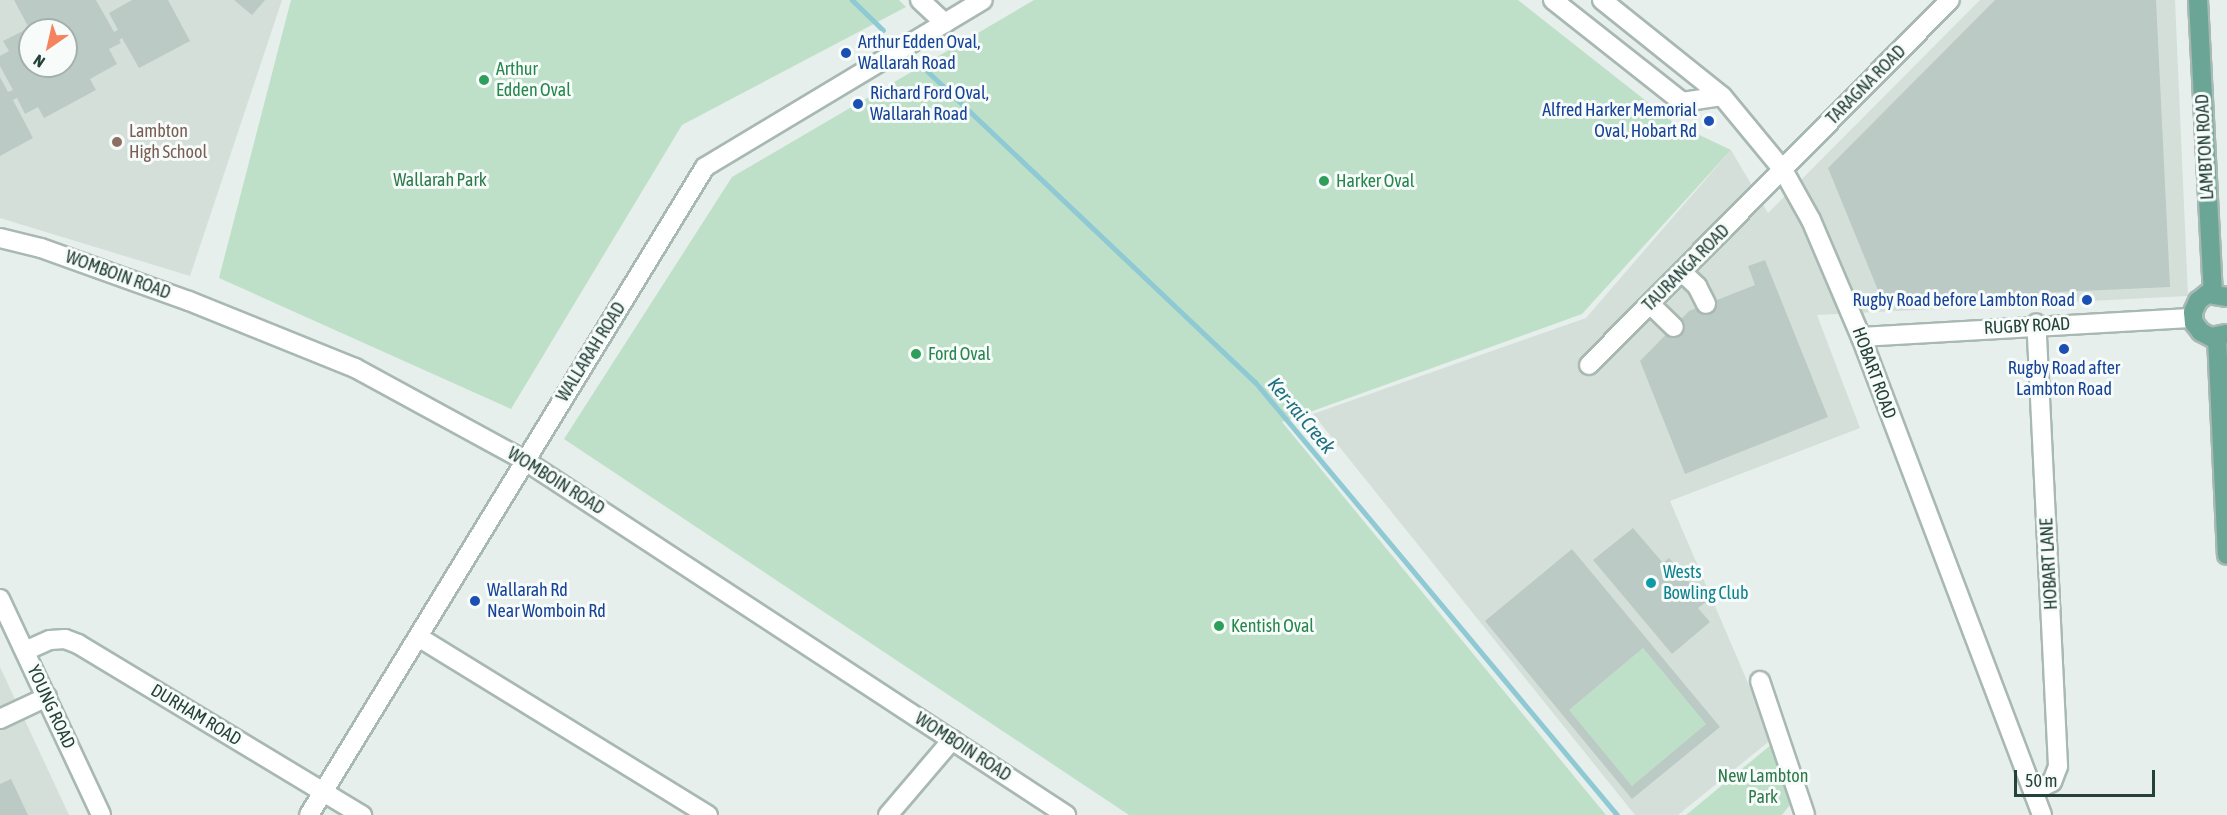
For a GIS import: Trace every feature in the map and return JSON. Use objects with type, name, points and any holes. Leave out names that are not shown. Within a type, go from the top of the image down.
[{"type":"main road","name":"LAMBTON ROAD","points":[[2198,0],[2220,295]]},
{"type":"main road","points":[[2220,295],[2198,301],[2193,318],[2201,332],[2222,335],[2227,555]]},
{"type":"street","points":[[920,0],[945,23]]},
{"type":"street","name":"WALLARAH ROAD","points":[[309,815],[420,638],[525,460],[705,167],[983,0]]},
{"type":"street","points":[[1553,0],[1682,102],[1722,96]]},
{"type":"street","name":"HOBART ROAD","points":[[1602,0],[1722,96],[1783,170],[1832,264],[2042,815]]},
{"type":"street","name":"TARAGNA ROAD","points":[[1783,170],[1950,0]]},
{"type":"street","name":"TAURANGA ROAD","points":[[1589,365],[1783,170]]},
{"type":"street","name":"WOMBOIN ROAD","points":[[0,238],[41,248],[189,301],[355,368],[525,460],[1066,815]]},
{"type":"street","points":[[1683,272],[1697,286],[1706,304]]},
{"type":"street","points":[[1650,304],[1674,327]]},
{"type":"street","name":"RUGBY ROAD","points":[[1861,337],[2036,324],[2193,318]]},
{"type":"street","name":"HOBART LANE","points":[[2033,792],[2052,783],[2058,766],[2036,324]]},
{"type":"street","name":"YOUNG ROAD","points":[[0,599],[101,815]]},
{"type":"street","points":[[420,638],[708,815]]},
{"type":"street","name":"DURHAM ROAD","points":[[25,651],[50,640],[65,639],[78,644],[362,815]]},
{"type":"street","points":[[1760,681],[1805,815]]},
{"type":"street","points":[[0,719],[47,697]]},
{"type":"street","points":[[888,815],[952,740]]},
{"type":"shaded area","name":"Lambton High School","points":[[0,0],[282,0],[190,276],[0,218]]},
{"type":"shaded area","points":[[1980,0],[2175,0],[2188,296],[1817,315],[1860,428],[1670,501],[1772,739],[1678,815],[1635,815],[1313,414],[1586,318],[1731,150],[1768,213]]},
{"type":"shaded area","points":[[0,667],[69,815],[0,815]]},
{"type":"green space","name":"Wallarah Park","points":[[291,0],[899,0],[906,7],[682,125],[511,409],[219,278]]},
{"type":"green space","points":[[1034,0],[1518,0],[1674,123],[1731,150],[1582,314],[1282,422],[1606,815],[1129,815],[564,439],[732,177]]},
{"type":"green space","points":[[1643,648],[1706,724],[1632,786],[1569,710]]},
{"type":"green space","name":"New Lambton Park","points":[[1772,744],[1796,797],[1782,815],[1686,815]]},
{"type":"building","points":[[14,0],[96,0],[114,32],[118,30],[109,13],[132,0],[168,0],[190,41],[139,68],[122,38],[119,40],[121,43],[109,49],[117,64],[90,79],[96,90],[44,118],[38,107],[25,114],[17,98],[13,100],[33,138],[0,156],[0,77],[8,92],[13,90],[0,66],[0,56],[9,51],[3,41],[18,34],[18,78],[78,78],[78,18],[24,18]]},
{"type":"building","points":[[234,0],[265,0],[252,15]]},
{"type":"building","points":[[1995,0],[2156,0],[2170,287],[1882,300],[1828,168]]},
{"type":"building","points":[[1765,260],[1828,417],[1685,474],[1640,361],[1689,311],[1755,285],[1748,266]]},
{"type":"building","name":"Wests Bowling Club","points":[[1633,528],[1663,563],[1669,558],[1706,602],[1698,608],[1710,622],[1672,654],[1593,560]]},
{"type":"building","points":[[1572,549],[1720,727],[1632,799],[1485,621]],"holes":[[[1643,648],[1706,724],[1632,786],[1569,710]]]},
{"type":"building","points":[[11,779],[28,815],[0,815],[0,784]]},
{"type":"waterway","name":"Ker-rai Creek","points":[[852,0],[883,30]]},
{"type":"waterway","name":"Ker-rai Creek","points":[[927,71],[1255,382],[1617,815]]},
{"type":"place","name":"Arthur Edden Oval, Wallarah Road","points":[[846,53]]},
{"type":"place","name":"Arthur Edden Oval","points":[[484,80]]},
{"type":"place","name":"Richard Ford Oval, Wallarah Road","points":[[858,104]]},
{"type":"place","name":"Alfred Harker Memorial Oval, Hobart Rd","points":[[1709,121]]},
{"type":"place","name":"Lambton High School","points":[[117,142]]},
{"type":"place","name":"Harker Oval","points":[[1324,181]]},
{"type":"place","name":"Rugby Road before Lambton Road","points":[[2087,300]]},
{"type":"place","name":"Rugby Road after Lambton Road","points":[[2064,349]]},
{"type":"place","name":"Ford Oval","points":[[916,354]]},
{"type":"place","name":"Wests Bowling Club","points":[[1651,583]]},
{"type":"place","name":"Wallarah Rd Near Womboin Rd","points":[[475,601]]},
{"type":"place","name":"Kentish Oval","points":[[1219,626]]}]
